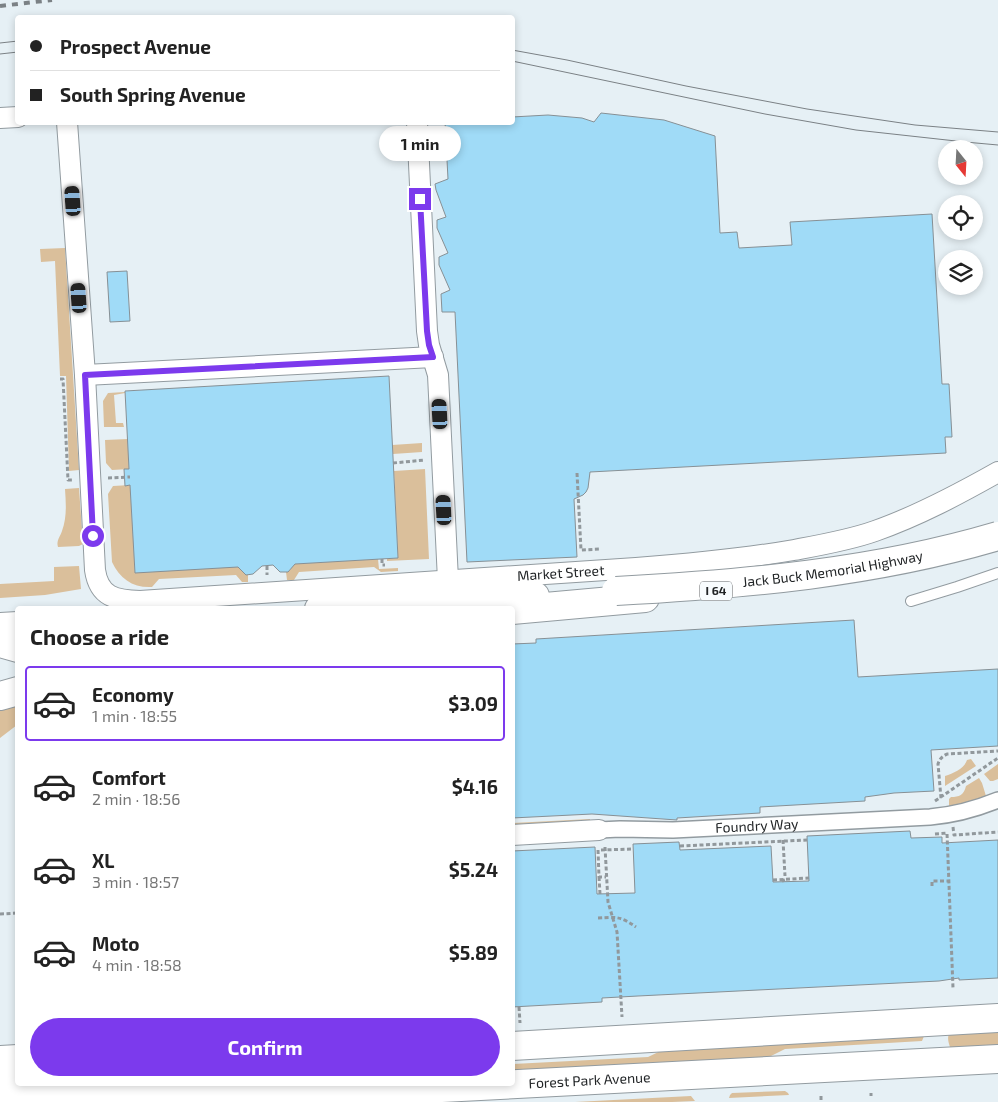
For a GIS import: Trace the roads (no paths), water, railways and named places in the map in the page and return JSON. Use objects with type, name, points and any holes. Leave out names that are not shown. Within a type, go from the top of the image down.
[{"type":"main road","name":"Jack Buck Memorial Highway","points":[[381,606],[696,586],[818,574],[936,553],[998,535]]},
{"type":"main road","name":"Jack Buck Memorial Highway","points":[[515,610],[626,600],[817,579],[870,570],[917,559],[998,535]]},
{"type":"main road","points":[[0,627],[15,626]]},
{"type":"main road","points":[[0,643],[15,647]]},
{"type":"main road","points":[[0,655],[15,654]]},
{"type":"main road","points":[[0,696],[15,692]]},
{"type":"main road","points":[[516,1034],[998,1018]]},
{"type":"main road","points":[[0,1060],[15,1059]]},
{"type":"main road","name":"Forest Park Avenue","points":[[0,1102],[171,1095],[472,1091],[998,1059]]},
{"type":"main road","points":[[0,1082],[15,1081]]},
{"type":"main road","points":[[272,1102],[346,1093]]},
{"type":"street","points":[[0,118],[15,117]]},
{"type":"street","points":[[67,125],[85,375],[433,357]]},
{"type":"street","points":[[417,125],[427,331],[438,376],[448,580]]},
{"type":"street","name":"Market Street","points":[[85,375],[95,570],[101,588],[108,595],[123,600],[140,601],[746,558],[811,547],[874,532],[918,514],[998,472]]},
{"type":"street","name":"Foundry Way","points":[[515,835],[601,843],[620,829],[673,830],[947,820],[956,814],[998,800]]},
{"type":"lane","points":[[912,601],[998,572]]},
{"type":"tram line","points":[[0,43],[15,41]]},
{"type":"tram line","points":[[515,51],[807,109],[915,125],[998,132]]},
{"type":"tram line","points":[[0,54],[15,52]]},
{"type":"tram line","points":[[515,62],[765,114],[856,130],[998,145]]},
{"type":"railway","points":[[0,6],[52,0]]}]
